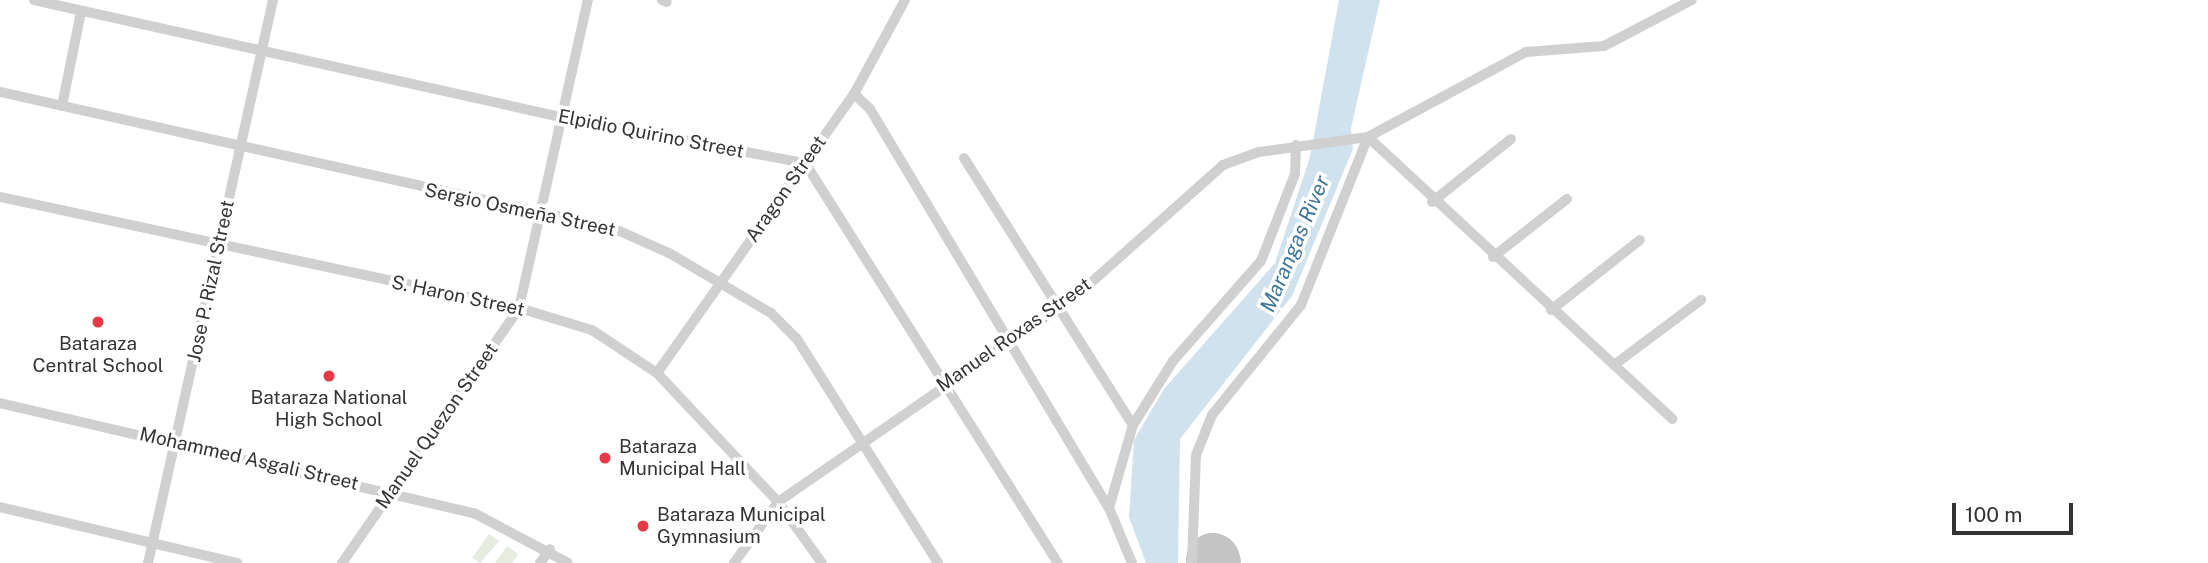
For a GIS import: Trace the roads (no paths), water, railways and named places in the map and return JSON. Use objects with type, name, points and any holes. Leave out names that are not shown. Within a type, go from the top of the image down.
[{"type":"street","name":"Elpidio Quirino Street","points":[[34,0],[561,117],[805,163]]},
{"type":"street","name":"Jose P. Rizal Street","points":[[148,563],[273,0]]},
{"type":"street","name":"Manuel Quezon Street","points":[[342,563],[519,308],[588,0]]},
{"type":"street","name":"Aragon Street","points":[[657,373],[854,94],[905,0]]},
{"type":"street","points":[[1192,563],[1196,455],[1212,415],[1301,305],[1368,137],[1526,52],[1604,46],[1692,0]]},
{"type":"street","points":[[62,106],[81,12]]},
{"type":"street","name":"Sergio Osmeña Street","points":[[0,92],[240,149],[635,236],[771,313],[797,339],[938,563]]},
{"type":"street","points":[[854,94],[870,110],[1109,508],[1132,563]]},
{"type":"street","points":[[1368,137],[1432,202],[1672,419]]},
{"type":"street","name":"Manuel Roxas Street","points":[[734,563],[778,502],[946,383],[1057,309],[1223,165],[1296,145],[1368,137]]},
{"type":"street","points":[[1432,202],[1511,139]]},
{"type":"street","points":[[1109,508],[1133,425],[1174,361],[1261,261],[1295,174],[1296,145]]},
{"type":"street","points":[[964,158],[1057,309],[1133,425]]},
{"type":"street","points":[[805,163],[1058,563]]},
{"type":"street","name":"S. Haron Street","points":[[0,197],[218,246],[519,308],[592,330],[657,373],[778,502],[822,563]]},
{"type":"street","points":[[1493,257],[1567,199]]},
{"type":"street","points":[[1551,310],[1640,240]]},
{"type":"street","points":[[1615,365],[1700,300]]},
{"type":"street","name":"Mohammed Asgali Street","points":[[0,403],[391,491],[474,513],[550,549],[568,563]]},
{"type":"street","points":[[0,507],[237,563]]},
{"type":"street","points":[[540,563],[550,549]]},
{"type":"water","name":"Marangas River","points":[[1339,0],[1380,0],[1351,128],[1353,149],[1292,296],[1180,439],[1178,563],[1146,563],[1129,517],[1134,440],[1164,389],[1275,263],[1310,157]]},
{"type":"place","name":"Bataraza Central School","points":[[98,322]]},
{"type":"place","name":"Bataraza National High School","points":[[329,376]]},
{"type":"place","name":"Bataraza Municipal Hall","points":[[605,458]]},
{"type":"place","name":"Bataraza Municipal Gymnasium","points":[[643,526]]}]
